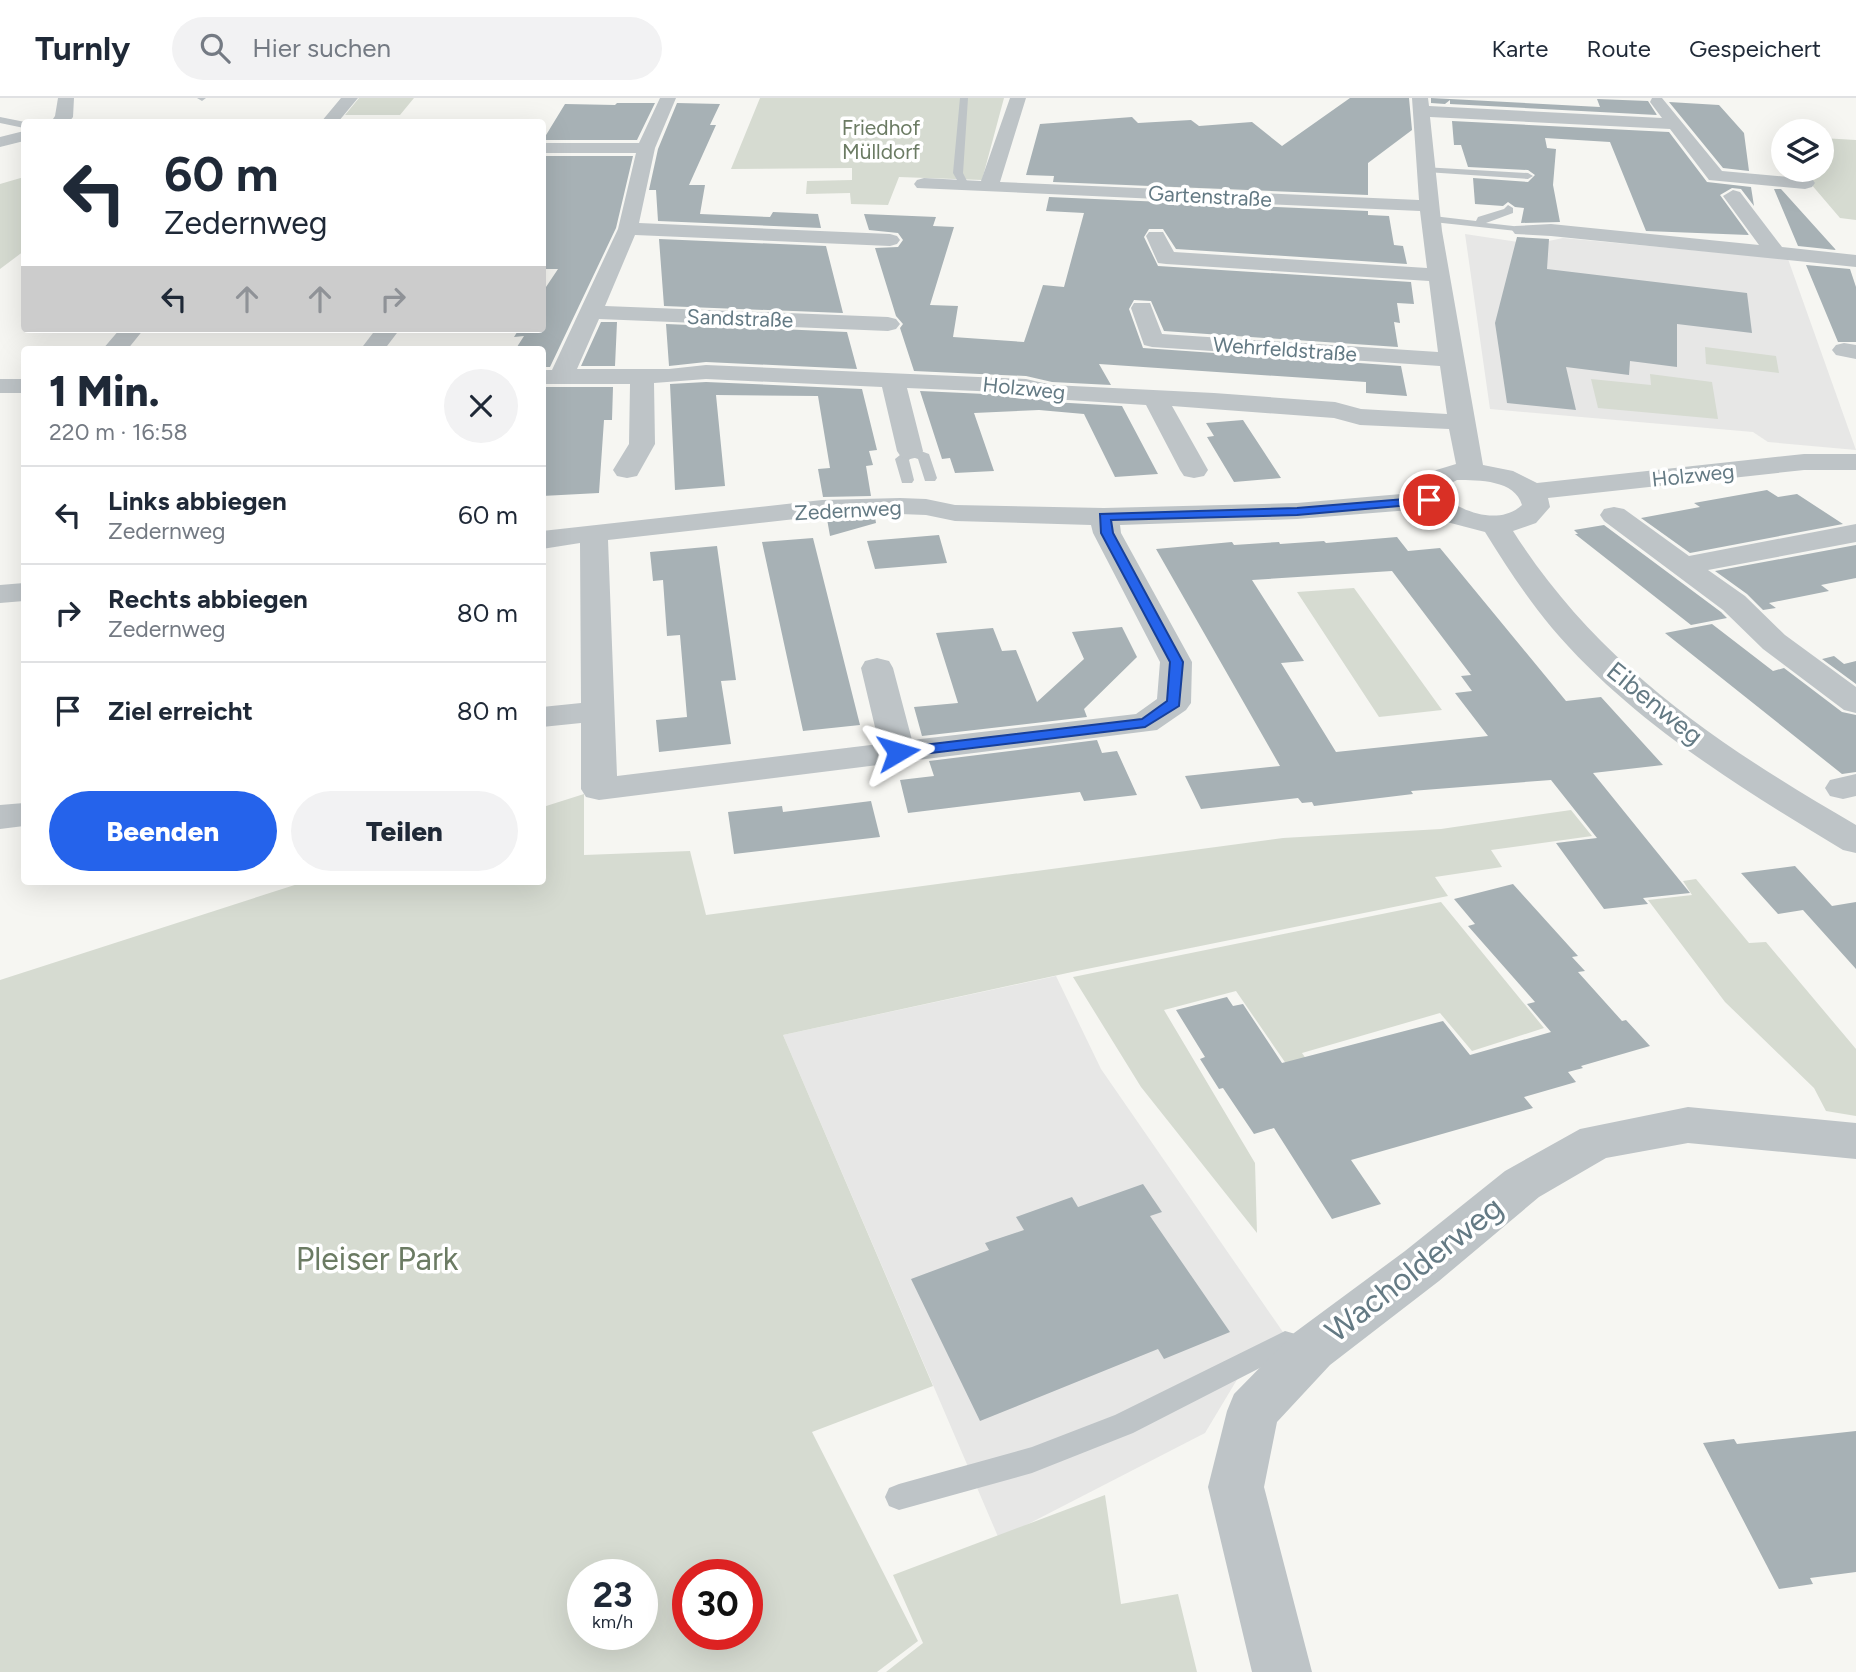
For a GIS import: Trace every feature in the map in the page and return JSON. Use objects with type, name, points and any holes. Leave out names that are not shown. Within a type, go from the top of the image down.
[{"type":"street","points":[[62,119],[66,98]]},
{"type":"street","points":[[332,119],[350,98]]},
{"type":"street","points":[[552,377],[592,312],[628,229],[646,148],[668,98]]},
{"type":"street","points":[[989,186],[1018,98]]},
{"type":"street","points":[[1655,98],[1716,176],[1805,183]]},
{"type":"street","points":[[1471,471],[1461,422],[1440,275],[1426,169],[1421,104],[1675,124]]},
{"type":"street","points":[[0,142],[21,137]]},
{"type":"street","points":[[546,148],[646,148]]},
{"type":"street","name":"Gartenstraße","points":[[924,184],[1432,213]]},
{"type":"street","points":[[1733,195],[1776,253]]},
{"type":"street","points":[[628,229],[890,240]]},
{"type":"street","points":[[1522,230],[1551,230],[1856,261]]},
{"type":"street","points":[[1156,236],[1167,258],[1440,275]]},
{"type":"street","name":"Wehrfeldstraße","points":[[1142,308],[1152,340],[1452,360]]},
{"type":"street","name":"Sandstraße","points":[[592,312],[888,324]]},
{"type":"street","name":"Holzweg","points":[[552,377],[642,374],[669,376],[706,372],[745,376],[892,379],[1026,386],[1052,392],[1335,410],[1360,417],[1461,422]]},
{"type":"street","points":[[627,470],[642,444],[642,374]]},
{"type":"street","points":[[892,379],[910,451]]},
{"type":"street","points":[[0,386],[21,386]]},
{"type":"street","points":[[1155,398],[1194,470]]},
{"type":"street","name":"Holzweg","points":[[1531,492],[1804,462],[1856,462]]},
{"type":"street","points":[[1471,471],[1508,478],[1531,492],[1536,500],[1536,507],[1531,514],[1522,519],[1494,523],[1455,516],[1429,500],[1426,489],[1430,481],[1454,472],[1471,471]]},
{"type":"street","name":"Zedernweg","points":[[546,540],[822,508],[900,506],[926,507],[956,513],[1104,517],[1297,511],[1429,500]]},
{"type":"street","points":[[1614,515],[1734,603],[1774,642],[1856,703]]},
{"type":"street","points":[[593,535],[596,558],[599,789],[1145,723],[1174,703],[1176,662],[1107,533],[1104,517]]},
{"type":"street","name":"Eibenweg","points":[[1494,523],[1536,590],[1584,644],[1648,702],[1717,753],[1856,841]]},
{"type":"street","points":[[1683,566],[1856,533]]},
{"type":"street","points":[[0,594],[21,592]]},
{"type":"street","points":[[877,668],[898,752]]},
{"type":"street","points":[[546,716],[596,711]]},
{"type":"street","points":[[0,817],[21,815]]},
{"type":"street","name":"Wacholderweg","points":[[1282,1672],[1236,1487],[1253,1411],[1312,1349],[1422,1266],[1522,1184],[1596,1142],[1688,1125],[1856,1141]]},
{"type":"lane","points":[[964,98],[958,173],[964,185]]},
{"type":"lane","points":[[0,120],[21,124]]},
{"type":"lane","points":[[1426,169],[1528,176]]},
{"type":"lane","points":[[1481,224],[1482,219],[1509,211],[1508,208]]},
{"type":"lane","points":[[1432,213],[1522,230]]},
{"type":"lane","points":[[907,480],[902,459],[910,451],[924,457],[930,478]]},
{"type":"lane","points":[[900,1497],[1032,1460],[1124,1424],[1285,1342],[1312,1349]]},
{"type":"shaded area","points":[[1465,234],[1518,242],[1544,242],[1563,238],[1788,259],[1856,450],[1768,442],[1753,432],[1490,409]]},
{"type":"shaded area","points":[[1056,976],[1101,1069],[1285,1335],[1247,1363],[1205,1433],[999,1539],[783,1035]]},
{"type":"green space","points":[[359,98],[414,98],[400,115],[345,115]]},
{"type":"green space","name":"Friedhof Mülldorf","points":[[760,98],[1004,98],[982,180],[899,177],[888,205],[851,204],[850,193],[806,194],[807,181],[852,180],[852,168],[731,169]]},
{"type":"green space","points":[[1834,139],[1856,140],[1856,220],[1840,218],[1809,182],[1834,182]]},
{"type":"green space","points":[[21,178],[21,253],[0,269],[0,184]]},
{"type":"green space","points":[[1705,347],[1776,356],[1779,373],[1706,364]]},
{"type":"green space","points":[[1650,374],[1712,382],[1718,419],[1598,408],[1591,379],[1651,385]]},
{"type":"green space","points":[[1354,588],[1442,710],[1379,717],[1297,592]]},
{"type":"green space","name":"Pleiser Park","points":[[584,794],[584,855],[690,851],[706,915],[1283,838],[1441,829],[1571,810],[1592,836],[1491,850],[1502,867],[1435,877],[1448,896],[1072,972],[783,1035],[933,1386],[812,1432],[918,1641],[877,1672],[0,1672],[0,980],[295,885],[546,885],[546,806]]},
{"type":"green space","points":[[1696,879],[1749,943],[1766,942],[1856,1049],[1856,1116],[1826,1111],[1814,1088],[1725,1002],[1648,900],[1692,895],[1683,881]]},
{"type":"green space","points":[[1441,902],[1544,1028],[1472,1051],[1440,1013],[1302,1053],[1322,1082],[1302,1087],[1236,991],[1164,1010],[1255,1163],[1257,1233],[1141,1087],[1073,977]]},
{"type":"green space","points":[[1105,1495],[1121,1604],[1178,1594],[1197,1672],[886,1672],[923,1643],[893,1575]]},
{"type":"building","points":[[1350,98],[1409,98],[1412,130],[1368,163],[1368,195],[1053,182],[1054,176],[1026,175],[1040,124],[1132,117],[1138,123],[1191,120],[1199,126],[1252,122],[1282,146]]},
{"type":"building","points":[[1431,98],[1600,107],[1597,99],[1648,101],[1657,115],[1450,104],[1450,100],[1445,104],[1431,103]]},
{"type":"building","points":[[1669,102],[1719,105],[1744,133],[1749,171],[1723,168]]},
{"type":"building","points":[[655,103],[637,140],[546,140],[546,135],[565,104]]},
{"type":"building","points":[[677,103],[720,104],[710,125],[716,125],[689,185],[705,185],[700,214],[770,217],[773,212],[818,214],[821,228],[658,221],[656,190],[649,190],[658,149]]},
{"type":"building","points":[[1452,121],[1669,132],[1707,182],[1751,187],[1754,206],[1741,189],[1732,188],[1720,195],[1749,235],[1646,231],[1610,142],[1545,138],[1547,148],[1556,149],[1553,185],[1560,222],[1521,223],[1524,208],[1515,207],[1508,202],[1503,206],[1475,204],[1473,178],[1528,182],[1535,175],[1528,170],[1468,167],[1461,145],[1454,145]]},
{"type":"building","points":[[546,156],[633,156],[616,228],[550,367],[546,367],[546,346],[518,346],[524,336],[514,337],[516,333],[546,333],[546,287],[558,269],[546,269]]},
{"type":"building","points":[[1774,189],[1781,189],[1836,250],[1798,246]]},
{"type":"building","points":[[1049,197],[1368,211],[1368,215],[1389,216],[1394,245],[1403,246],[1407,264],[1176,249],[1163,229],[1149,229],[1144,237],[1158,266],[1411,282],[1414,304],[1397,303],[1400,323],[1394,322],[1398,347],[1164,331],[1151,301],[1134,300],[1129,309],[1143,348],[1401,366],[1407,396],[1366,393],[1366,382],[1099,364],[1111,385],[1052,382],[1026,376],[914,371],[900,328],[903,324],[896,316],[875,248],[898,247],[903,240],[898,233],[869,230],[864,214],[936,217],[933,226],[954,227],[930,305],[958,306],[953,337],[1024,342],[1043,285],[1064,287],[1084,213],[1046,211]]},
{"type":"building","points":[[1517,237],[1549,239],[1547,269],[1747,293],[1752,333],[1677,324],[1677,367],[1630,361],[1629,375],[1566,367],[1576,410],[1507,403],[1495,323]]},
{"type":"building","points":[[659,239],[826,246],[843,313],[664,306]]},
{"type":"building","points":[[1806,265],[1850,269],[1856,287],[1856,342],[1838,342]]},
{"type":"building","points":[[601,322],[617,322],[615,366],[581,366]]},
{"type":"building","points":[[666,324],[847,332],[857,369],[706,362],[669,366]]},
{"type":"building","points":[[706,382],[862,389],[877,450],[869,451],[873,465],[866,466],[871,496],[823,497],[818,469],[830,468],[818,396],[716,395],[725,486],[675,490],[670,384]]},
{"type":"building","points":[[546,387],[613,387],[612,420],[604,420],[599,493],[546,496]]},
{"type":"building","points":[[920,391],[1026,396],[1052,402],[1122,406],[1158,474],[1115,477],[1084,414],[1039,410],[974,413],[994,471],[955,473],[950,458],[942,459]]},
{"type":"building","points":[[1243,420],[1281,478],[1234,482],[1207,437],[1214,436],[1206,423]]},
{"type":"building","points":[[1767,490],[1778,497],[1797,494],[1843,524],[1690,553],[1641,518],[1700,507],[1694,503]]},
{"type":"building","points":[[875,517],[876,523],[830,536],[827,519]]},
{"type":"building","points":[[1604,525],[1727,618],[1691,625],[1575,534],[1578,534],[1574,530]]},
{"type":"building","points":[[939,535],[947,563],[875,569],[867,541]]},
{"type":"building","points":[[1397,537],[1408,551],[1440,548],[1566,701],[1601,697],[1663,765],[1593,773],[1690,893],[1643,898],[1648,904],[1604,909],[1556,843],[1597,838],[1551,780],[1411,791],[1413,794],[1314,806],[1312,802],[1302,803],[1298,798],[1201,809],[1185,776],[1280,766],[1156,549],[1232,542],[1234,545],[1326,543]],"holes":[[[1392,571],[1471,675],[1461,676],[1472,691],[1455,693],[1488,736],[1336,752],[1281,663],[1304,661],[1252,580]]]},
{"type":"building","points":[[813,538],[860,725],[803,731],[762,542]]},
{"type":"building","points":[[1856,545],[1856,578],[1821,585],[1829,591],[1769,603],[1776,608],[1763,610],[1747,594],[1715,571]]},
{"type":"building","points":[[717,546],[736,680],[721,681],[731,744],[659,752],[656,720],[687,717],[680,635],[667,636],[663,580],[653,581],[650,552]]},
{"type":"building","points":[[1712,624],[1773,671],[1784,668],[1842,712],[1856,715],[1856,772],[1842,774],[1665,633]]},
{"type":"building","points":[[1122,627],[1137,657],[1084,709],[1087,717],[922,736],[914,707],[958,703],[936,633],[993,628],[1002,651],[1016,650],[1037,702],[1084,659],[1072,632]]},
{"type":"building","points":[[1834,656],[1844,664],[1856,661],[1856,684],[1822,659]]},
{"type":"building","points":[[1097,740],[1102,753],[1117,751],[1137,795],[1084,801],[1080,792],[908,813],[900,780],[934,776],[929,761]]},
{"type":"building","points":[[871,801],[880,837],[734,854],[728,812],[782,806],[783,812]]},
{"type":"building","points":[[1795,866],[1832,906],[1856,902],[1856,969],[1803,910],[1778,914],[1741,873]]},
{"type":"building","points":[[1513,884],[1578,956],[1572,957],[1585,971],[1578,972],[1622,1021],[1626,1020],[1650,1046],[1568,1072],[1576,1082],[1524,1097],[1533,1108],[1351,1160],[1381,1204],[1332,1219],[1274,1128],[1254,1134],[1223,1088],[1219,1089],[1200,1059],[1205,1057],[1176,1010],[1227,997],[1233,1006],[1243,1004],[1282,1063],[1443,1021],[1470,1055],[1551,1032],[1527,1004],[1535,1002],[1468,926],[1475,924],[1454,899]]},
{"type":"building","points":[[1143,1184],[1162,1212],[1150,1216],[1230,1332],[1164,1359],[1158,1349],[980,1421],[911,1279],[989,1250],[985,1243],[1024,1230],[1016,1217],[1072,1197],[1078,1207]]},
{"type":"building","points":[[1856,1431],[1856,1572],[1810,1578],[1813,1584],[1779,1589],[1703,1443],[1734,1439],[1737,1444]]},
{"type":"route","points":[[898,752],[1145,723],[1174,703],[1176,662],[1107,533],[1104,517],[1297,511],[1429,500]]}]
